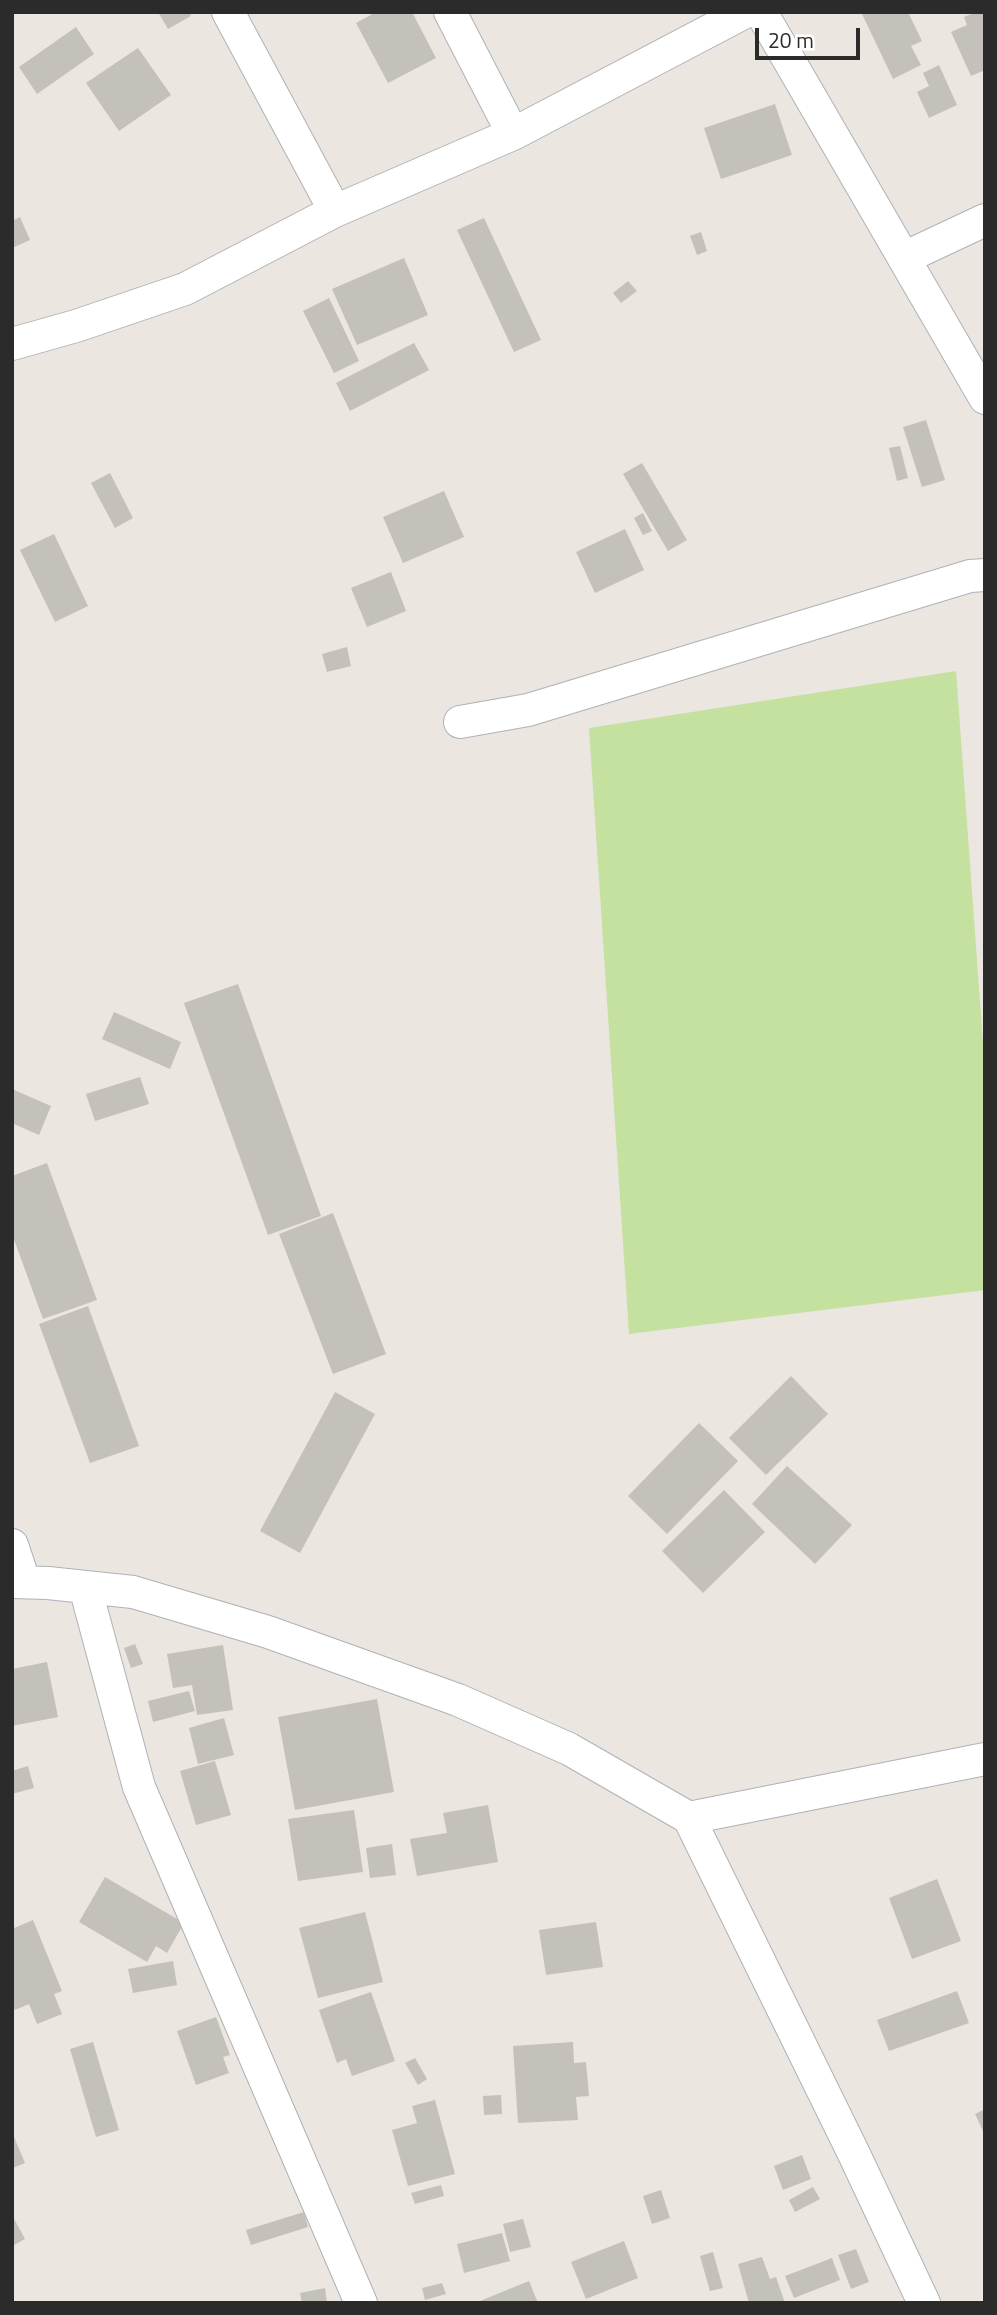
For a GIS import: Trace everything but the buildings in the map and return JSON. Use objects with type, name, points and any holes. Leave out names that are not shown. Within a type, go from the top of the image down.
[{"type":"street","points":[[228,12],[335,211]]},
{"type":"street","points":[[450,12],[513,134]]},
{"type":"street","points":[[12,344],[76,326],[185,289],[335,211],[513,134],[745,12]]},
{"type":"street","points":[[761,12],[985,398]]},
{"type":"street","points":[[904,258],[985,220]]},
{"type":"street","points":[[460,722],[528,710],[970,576],[985,575]]},
{"type":"street","points":[[12,1545],[18,1582],[133,1592],[268,1632],[458,1700],[569,1749],[689,1818],[855,2154],[924,2303]]},
{"type":"street","points":[[85,1587],[139,1787],[361,2303]]},
{"type":"street","points":[[689,1818],[985,1759]]},
{"type":"green space","points":[[956,671],[985,1071],[985,1290],[629,1334],[589,728]]}]
